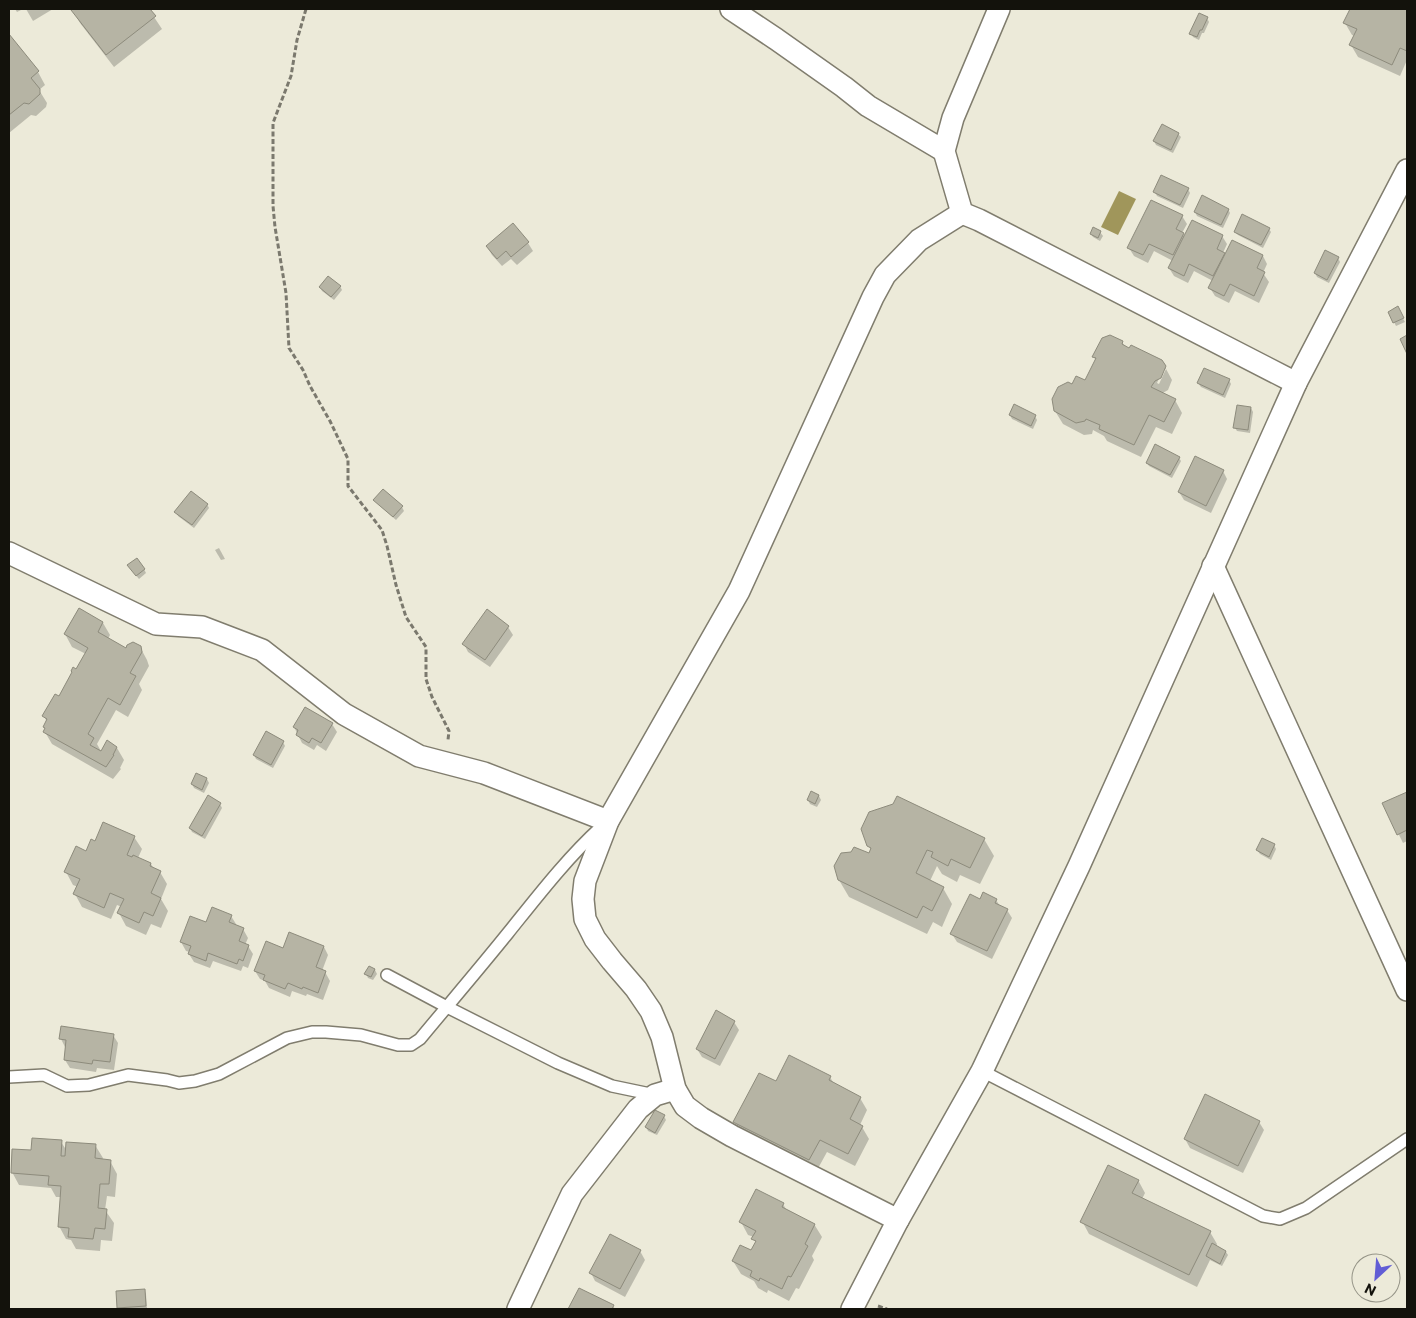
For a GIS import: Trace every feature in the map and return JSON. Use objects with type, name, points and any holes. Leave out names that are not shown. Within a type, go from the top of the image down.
[{"type":"street","points":[[731,9],[784,44],[868,106],[944,151]]},
{"type":"street","points":[[999,9],[953,118],[944,151],[962,212],[1296,383]]},
{"type":"street","points":[[852,1309],[898,1220],[982,1071],[1083,856],[1296,383],[1407,170]]},
{"type":"street","points":[[665,1092],[662,1037],[651,1011],[596,939],[585,919],[583,899],[585,881],[608,821],[739,591],[869,306],[886,275],[919,240],[962,212]]},
{"type":"street","points":[[9,553],[156,624],[202,627],[262,650],[344,714],[419,756],[484,773],[608,821]]},
{"type":"street","points":[[1213,566],[1407,990]]},
{"type":"street","points":[[665,1092],[708,1123],[898,1220]]},
{"type":"street","points":[[518,1309],[572,1194],[638,1109],[665,1092]]},
{"type":"lane","points":[[9,1077],[44,1075],[68,1086],[88,1085],[128,1075],[179,1083],[195,1081],[219,1074],[288,1038],[312,1032],[361,1034],[398,1044],[411,1045],[420,1039],[581,845],[608,821]]},
{"type":"lane","points":[[387,975],[558,1063],[612,1086],[665,1092]]},
{"type":"lane","points":[[982,1071],[1263,1216],[1280,1219],[1306,1208],[1407,1139]]},
{"type":"path","points":[[306,9],[296,40],[291,76],[273,123],[273,206],[286,293],[289,348],[330,421],[348,460],[348,486],[382,530],[406,617],[426,646],[426,679],[448,731],[448,763]]},
{"type":"shaded area","points":[[1119,191],[1136,199],[1118,235],[1101,227]]},
{"type":"building","points":[[150,9],[156,16],[106,55],[71,10]]},
{"type":"building","points":[[1350,9],[1407,9],[1407,51],[1400,48],[1392,65],[1349,45],[1357,29],[1343,23]]},
{"type":"building","points":[[1199,13],[1208,17],[1197,37],[1189,34]]},
{"type":"building","points":[[9,34],[39,71],[31,78],[40,89],[40,94],[29,104],[24,103],[9,115]]},
{"type":"building","points":[[1162,124],[1179,133],[1171,150],[1153,141]]},
{"type":"building","points":[[1161,175],[1189,188],[1180,205],[1153,192]]},
{"type":"building","points":[[1202,195],[1229,209],[1221,225],[1194,212]]},
{"type":"building","points":[[1151,200],[1183,215],[1176,229],[1184,233],[1173,255],[1149,244],[1143,255],[1127,248]]},
{"type":"building","points":[[1242,214],[1270,228],[1261,245],[1234,232]]},
{"type":"building","points":[[1192,220],[1223,235],[1217,249],[1225,253],[1213,276],[1189,264],[1184,276],[1168,268]]},
{"type":"building","points":[[513,223],[529,242],[511,257],[506,251],[497,259],[486,246]]},
{"type":"building","points":[[1093,227],[1101,231],[1098,238],[1090,234]]},
{"type":"building","points":[[1232,240],[1263,255],[1257,268],[1265,272],[1254,296],[1230,284],[1224,296],[1208,288]]},
{"type":"building","points":[[1325,250],[1339,257],[1327,280],[1314,273]]},
{"type":"building","points":[[328,276],[341,286],[331,297],[319,287]]},
{"type":"building","points":[[1398,306],[1404,318],[1393,323],[1388,312]]},
{"type":"building","points":[[1110,335],[1123,341],[1122,344],[1129,348],[1131,345],[1162,360],[1166,366],[1161,378],[1155,381],[1151,387],[1176,399],[1164,422],[1149,415],[1134,445],[1099,429],[1100,425],[1086,419],[1076,423],[1054,411],[1052,399],[1058,387],[1068,382],[1072,384],[1076,376],[1085,380],[1096,358],[1092,357],[1102,338]]},
{"type":"building","points":[[1407,335],[1407,354],[1400,339]]},
{"type":"building","points":[[1204,368],[1230,379],[1223,395],[1197,383]]},
{"type":"building","points":[[1014,404],[1036,415],[1031,426],[1009,415]]},
{"type":"building","points":[[1237,405],[1251,407],[1248,430],[1233,428]]},
{"type":"building","points":[[1155,444],[1180,457],[1170,475],[1146,463]]},
{"type":"building","points":[[1195,456],[1224,470],[1206,506],[1178,492]]},
{"type":"building","points":[[383,489],[403,506],[393,517],[373,500]]},
{"type":"building","points":[[191,491],[208,504],[192,525],[174,512]]},
{"type":"building","points":[[137,558],[145,569],[136,576],[127,565]]},
{"type":"building","points":[[79,608],[103,622],[98,632],[126,648],[127,645],[133,642],[141,646],[142,652],[130,673],[136,676],[120,705],[108,698],[88,734],[94,738],[90,745],[101,751],[107,740],[117,747],[106,767],[43,732],[47,719],[42,716],[55,694],[59,696],[73,667],[76,669],[88,648],[64,634]]},
{"type":"building","points":[[487,609],[509,626],[485,660],[462,644]]},
{"type":"building","points":[[305,707],[333,723],[321,743],[312,738],[309,743],[296,735],[298,730],[293,727]]},
{"type":"building","points":[[266,731],[284,741],[271,765],[253,755]]},
{"type":"building","points":[[196,773],[207,778],[202,790],[191,784]]},
{"type":"building","points":[[811,791],[819,795],[815,804],[807,800]]},
{"type":"building","points":[[1407,792],[1407,830],[1397,835],[1382,803]]},
{"type":"building","points":[[208,795],[221,803],[202,836],[189,828]]},
{"type":"building","points":[[897,796],[985,838],[970,868],[951,859],[948,866],[931,857],[933,852],[927,850],[916,873],[944,887],[932,911],[923,906],[917,918],[838,880],[834,866],[841,853],[851,852],[854,847],[869,853],[871,848],[867,846],[861,829],[869,812],[893,804]]},
{"type":"building","points":[[103,822],[135,836],[127,855],[132,857],[133,855],[151,863],[150,866],[161,871],[151,893],[161,898],[153,916],[144,912],[139,923],[117,913],[124,899],[110,893],[104,908],[73,894],[80,879],[64,872],[76,846],[86,851],[91,839],[95,841]]},
{"type":"building","points":[[1262,838],[1275,844],[1269,857],[1256,850]]},
{"type":"building","points":[[983,892],[997,899],[995,903],[1008,909],[987,951],[950,934],[970,894],[980,899]]},
{"type":"building","points":[[212,907],[232,915],[229,922],[244,928],[239,941],[249,945],[243,961],[239,959],[237,964],[208,953],[206,961],[188,954],[191,946],[180,942],[190,916],[206,922]]},
{"type":"building","points":[[289,932],[324,946],[316,967],[326,971],[318,993],[288,983],[285,989],[263,980],[265,975],[254,971],[266,941],[283,948]]},
{"type":"building","points":[[369,966],[375,969],[371,977],[364,974]]},
{"type":"building","points":[[716,1010],[735,1021],[715,1059],[696,1049]]},
{"type":"building","points":[[61,1026],[114,1034],[110,1062],[93,1060],[92,1064],[64,1060],[66,1040],[59,1039]]},
{"type":"building","points":[[789,1055],[831,1076],[829,1080],[861,1097],[850,1119],[863,1126],[848,1154],[820,1140],[809,1160],[733,1122],[759,1073],[776,1081]]},
{"type":"building","points":[[1205,1094],[1260,1121],[1238,1166],[1184,1139]]},
{"type":"building","points":[[655,1110],[665,1115],[655,1133],[645,1127]]},
{"type":"building","points":[[32,1138],[62,1140],[61,1156],[65,1156],[66,1142],[96,1144],[95,1158],[111,1160],[109,1184],[100,1184],[98,1208],[107,1209],[105,1229],[95,1228],[93,1239],[68,1237],[69,1228],[58,1227],[61,1186],[48,1185],[49,1176],[11,1173],[12,1149],[31,1150]]},
{"type":"building","points":[[1108,1165],[1139,1180],[1132,1193],[1211,1231],[1189,1275],[1080,1222]]},
{"type":"building","points":[[756,1189],[784,1203],[782,1207],[815,1224],[805,1244],[808,1246],[791,1277],[788,1276],[782,1289],[760,1278],[759,1281],[750,1276],[752,1271],[732,1261],[740,1245],[751,1250],[756,1241],[751,1239],[756,1231],[739,1222]]},
{"type":"building","points":[[610,1234],[641,1250],[620,1289],[589,1273]]},
{"type":"building","points":[[1212,1243],[1226,1251],[1220,1264],[1206,1256]]},
{"type":"building","points":[[579,1288],[614,1305],[612,1309],[568,1309]]},
{"type":"building","points":[[145,1289],[146,1306],[117,1308],[116,1291]]}]
